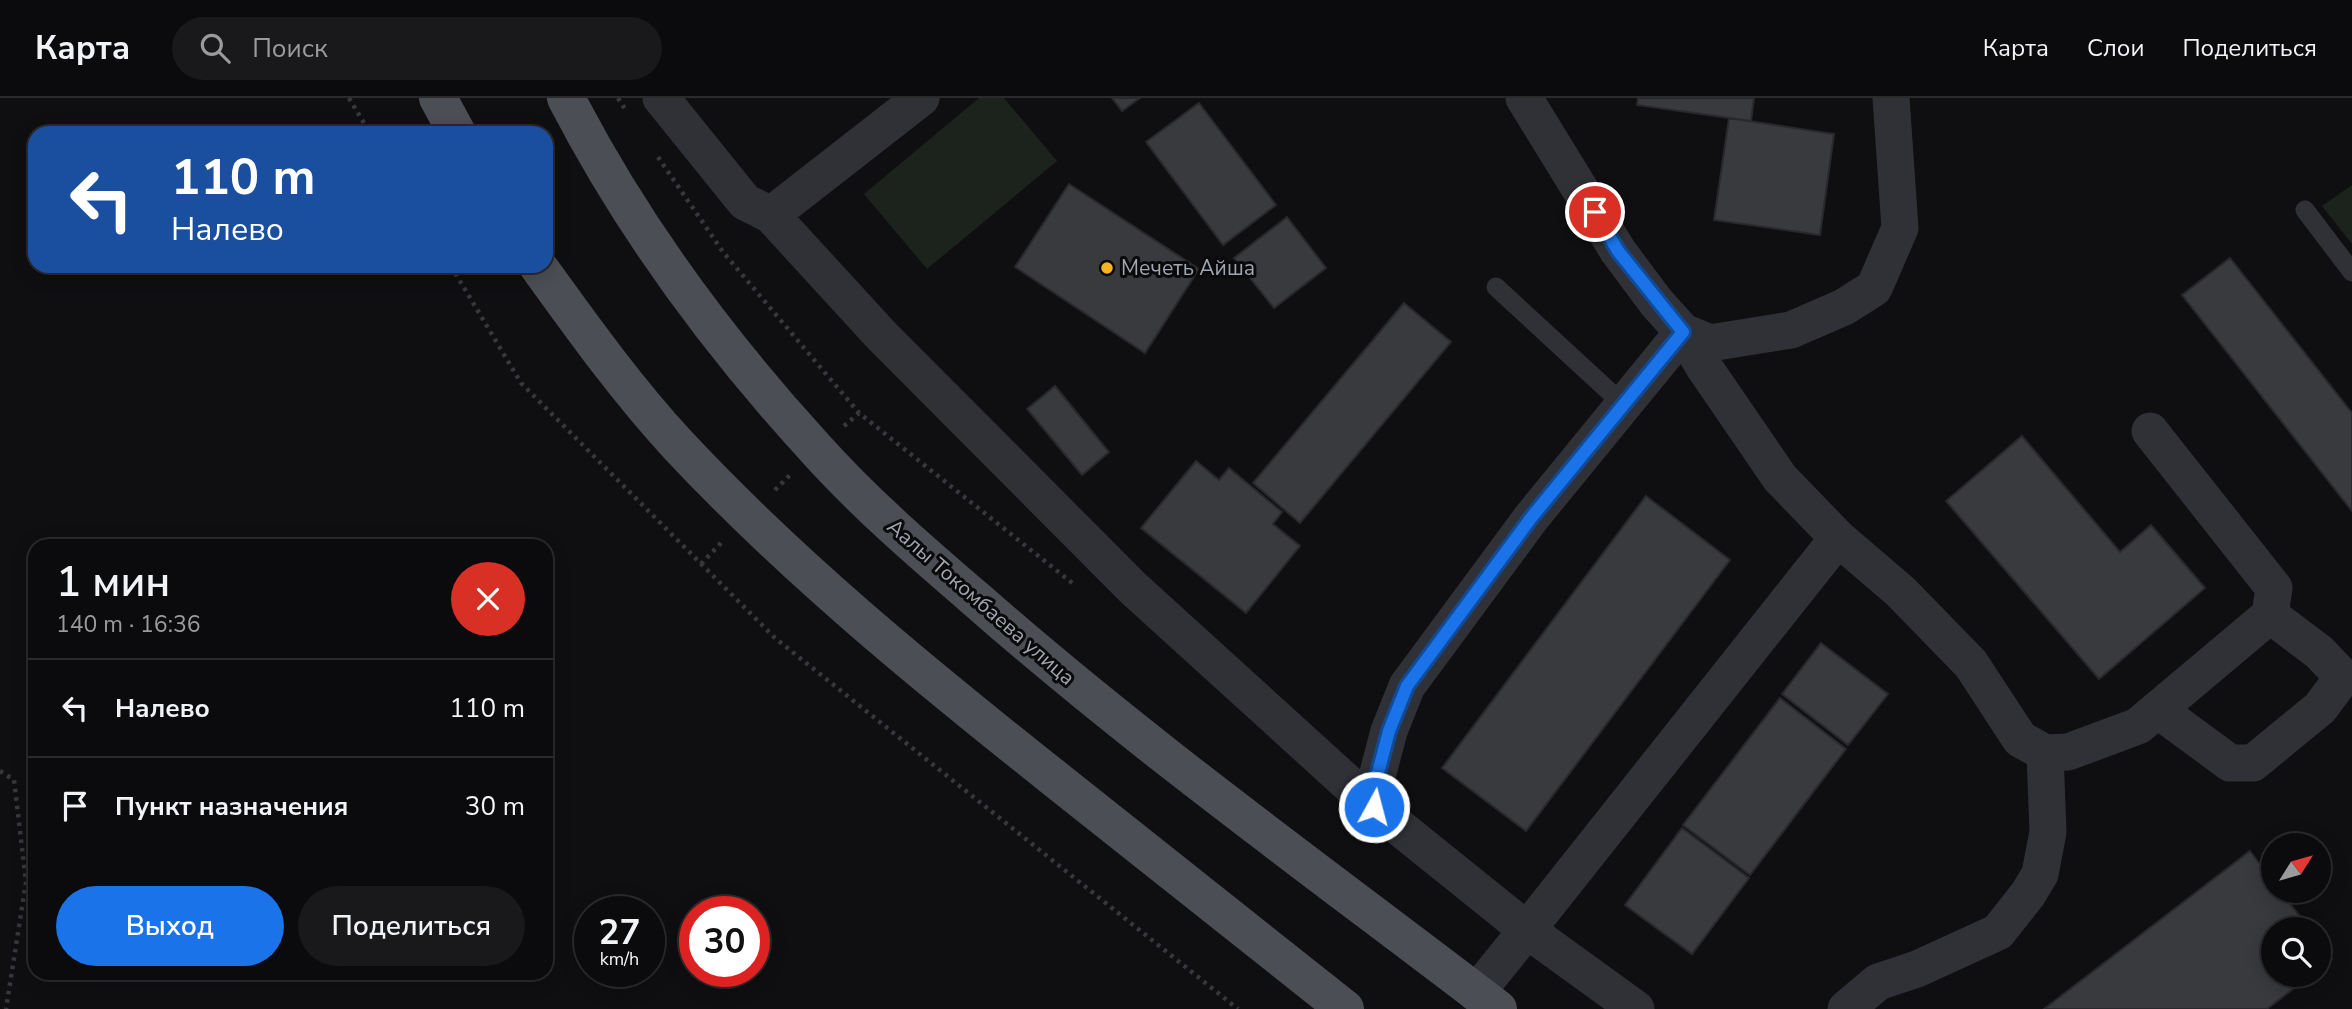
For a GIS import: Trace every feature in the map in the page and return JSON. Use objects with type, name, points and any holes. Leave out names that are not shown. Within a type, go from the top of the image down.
[{"type":"main road","points":[[438,98],[453,126]]},
{"type":"main road","name":"Аалы Токомбаева улица","points":[[566,98],[604,172],[675,279],[749,374],[816,450],[906,538],[1039,655],[1487,1001]]},
{"type":"main road","points":[[543,273],[589,335],[676,442],[747,516],[838,601],[980,719],[1345,1009]]},
{"type":"street","points":[[661,98],[746,202],[771,215],[881,335],[1133,588],[1374,807],[1527,930],[1636,1009]]},
{"type":"street","points":[[771,215],[921,98]]},
{"type":"street","points":[[1524,98],[1618,251],[1683,332],[1704,368],[1780,478],[1838,538],[1901,592],[1971,664],[2020,739],[2045,753],[2068,752],[2138,726],[2270,615],[2274,588],[2150,431]]},
{"type":"street","points":[[1683,332],[1710,342],[1733,342],[1791,330],[1844,307],[1874,288],[1900,228],[1891,98]]},
{"type":"street","points":[[1374,807],[1373,792],[1389,731],[1407,686],[1531,518],[1683,332]]},
{"type":"street","points":[[1487,1001],[1527,930],[1838,538]]},
{"type":"street","points":[[2158,710],[2230,763],[2253,763],[2320,708],[2343,677],[2319,652],[2270,615]]},
{"type":"street","points":[[1846,1009],[1878,982],[1917,969],[1998,932],[2028,894],[2040,874],[2048,832],[2045,753]]},
{"type":"lane","points":[[2305,210],[2352,272]]},
{"type":"lane","points":[[1496,287],[1623,405]]},
{"type":"path","points":[[349,98],[366,126]]},
{"type":"path","points":[[455,273],[521,383],[775,638],[1238,1009]]},
{"type":"path","points":[[701,564],[816,450],[859,413]]},
{"type":"path","points":[[0,771],[14,780],[26,882],[6,1009]]},
{"type":"shaded area","points":[[979,98],[1004,98],[1057,161],[927,269],[864,194]]},
{"type":"shaded area","points":[[2352,185],[2352,244],[2322,206]]},
{"type":"building","points":[[1112,98],[1140,98],[1122,111]]},
{"type":"building","points":[[1638,98],[1754,98],[1751,121],[1637,105]]},
{"type":"building","points":[[1199,103],[1276,205],[1223,245],[1146,142]]},
{"type":"building","points":[[1729,118],[1834,134],[1820,235],[1714,220]]},
{"type":"building","name":"Мечеть Айша","points":[[1069,184],[1199,269],[1145,353],[1015,267]]},
{"type":"building","points":[[1287,217],[1326,268],[1274,308],[1234,258]]},
{"type":"building","points":[[2230,258],[2352,413],[2352,511],[2182,295]]},
{"type":"building","points":[[1404,303],[1451,342],[1300,523],[1253,483]]},
{"type":"building","points":[[1055,386],[1109,452],[1082,475],[1027,409]]},
{"type":"building","points":[[2022,436],[2120,552],[2151,525],[2205,588],[2099,679],[1946,501]]},
{"type":"building","points":[[1196,461],[1219,480],[1229,468],[1282,512],[1273,524],[1300,546],[1246,613],[1141,528]]},
{"type":"building","points":[[1646,496],[1730,560],[1526,831],[1442,768]]},
{"type":"building","points":[[1821,643],[1888,694],[1848,745],[1782,694]]},
{"type":"building","points":[[1780,698],[1846,749],[1750,875],[1683,825]]},
{"type":"building","points":[[1682,828],[1749,878],[1692,954],[1625,905]]},
{"type":"building","points":[[2250,851],[2261,866],[2261,903],[2289,903],[2301,917],[2261,917],[2261,987],[2295,987],[2267,1009],[2044,1009]]},
{"type":"place","name":"Мечеть Айша","points":[[1107,268]]},
{"type":"route","points":[[1374,807],[1373,792],[1389,731],[1407,686],[1531,518],[1683,332],[1656,302],[1618,251],[1595,212]]}]
